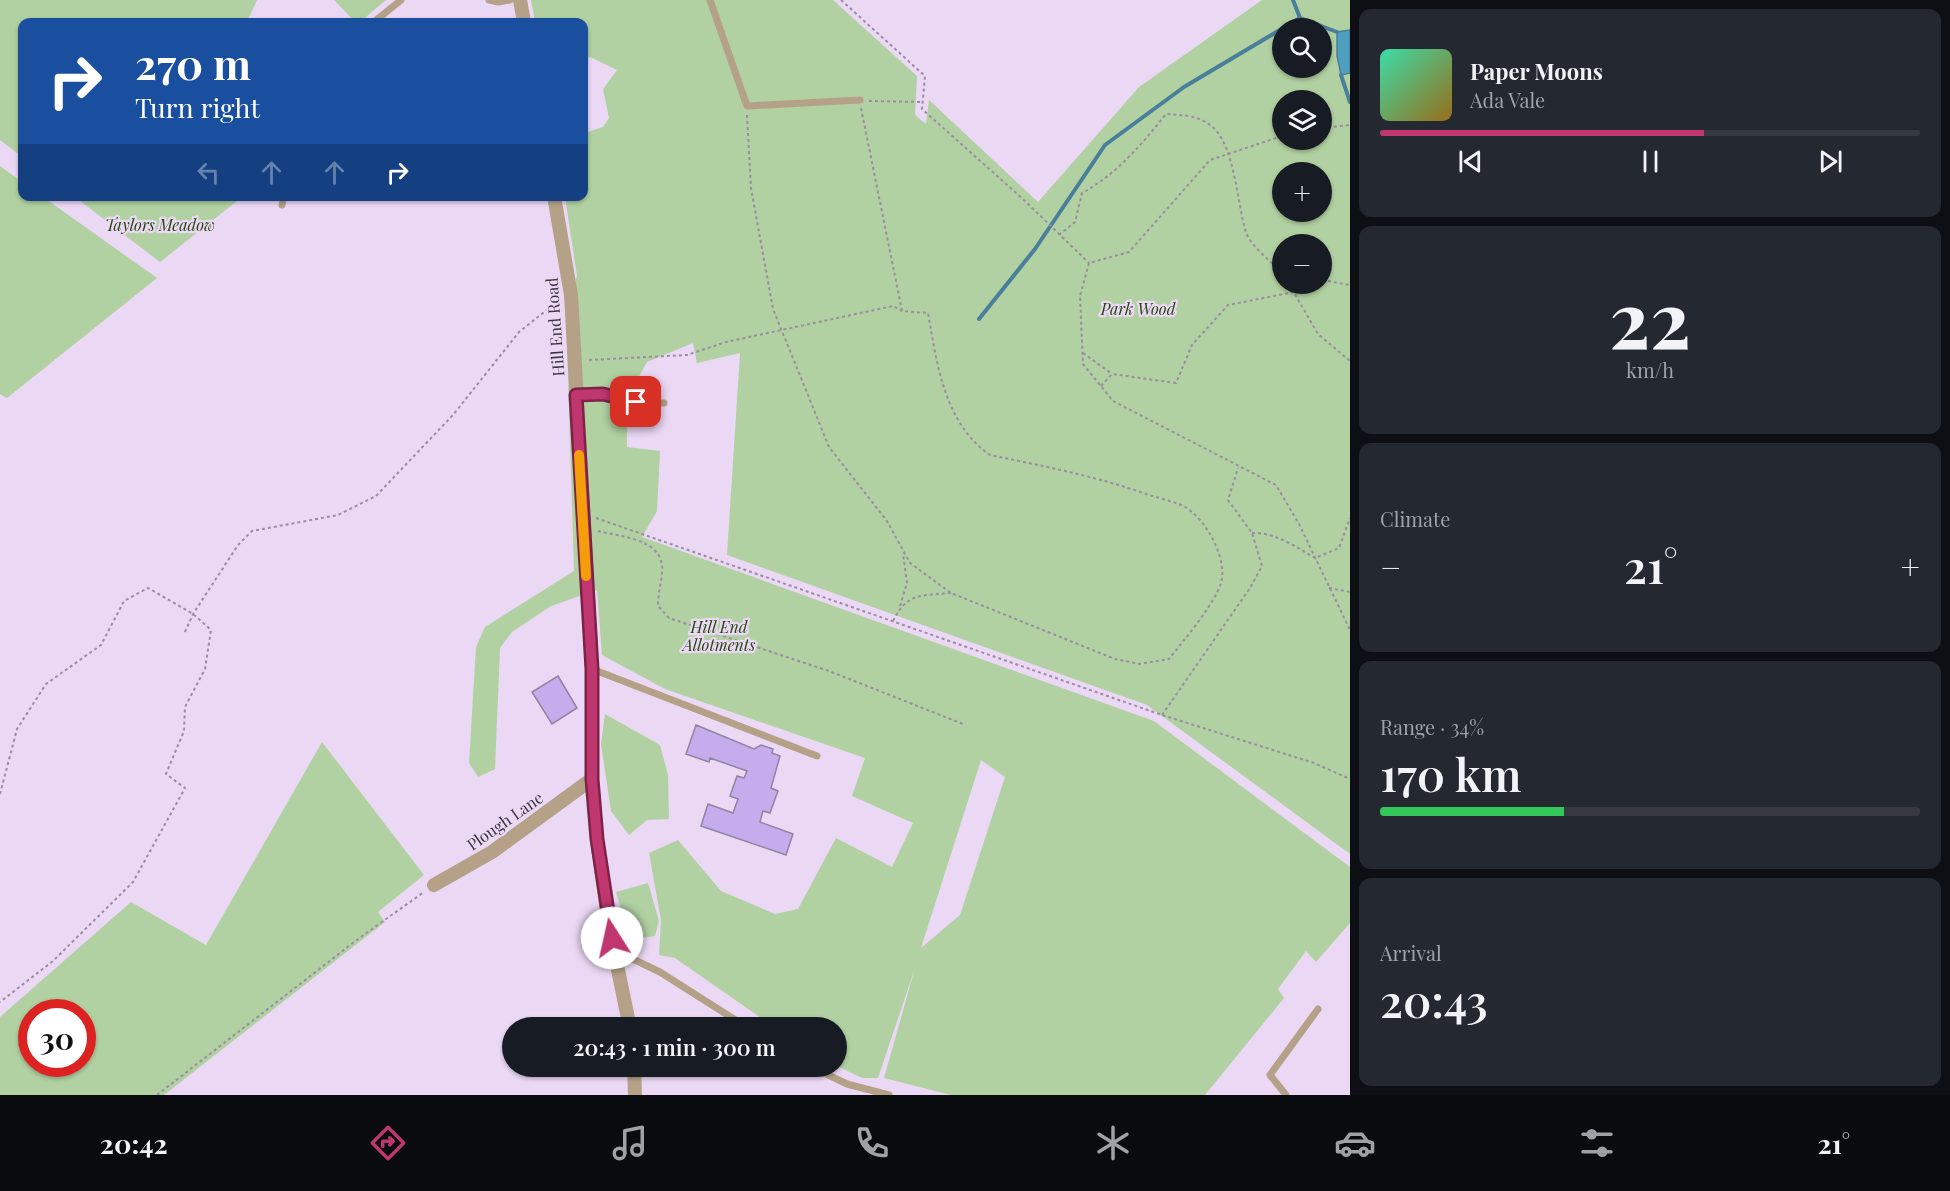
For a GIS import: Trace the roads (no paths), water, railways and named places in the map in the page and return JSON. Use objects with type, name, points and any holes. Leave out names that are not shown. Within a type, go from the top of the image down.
[{"type":"street","points":[[520,0],[523,18]]},
{"type":"street","name":"Hill End Road","points":[[555,201],[571,295],[592,669],[592,779],[597,839],[614,950],[628,1017]]},
{"type":"street","name":"Plough Lane","points":[[434,885],[492,852],[592,779]]},
{"type":"street","points":[[634,1077],[635,1095]]},
{"type":"lane","points":[[379,18],[401,0]]},
{"type":"lane","points":[[489,0],[498,2],[510,0]]},
{"type":"lane","points":[[710,0],[747,106],[860,100]]},
{"type":"lane","points":[[282,205],[283,201]]},
{"type":"lane","points":[[576,395],[603,394],[646,404],[664,403]]},
{"type":"lane","points":[[592,669],[817,756]]},
{"type":"lane","points":[[614,950],[660,972],[731,1017]]},
{"type":"lane","points":[[1286,1095],[1270,1075],[1318,1009]]},
{"type":"lane","points":[[833,1077],[847,1084],[889,1095]]},
{"type":"water","points":[[1350,30],[1350,73],[1341,75],[1337,56],[1337,32]]},
{"type":"waterway","points":[[1293,0],[1300,18],[1337,32]]},
{"type":"waterway","points":[[979,319],[1035,249],[1105,145],[1184,87],[1272,35]]},
{"type":"waterway","points":[[1341,75],[1350,102]]},
{"type":"park label","name":"Taylors Meadow","points":[[160,225]]},
{"type":"park label","name":"Park Wood","points":[[1138,309]]},
{"type":"park label","name":"Hill End Allotments","points":[[719,636]]}]
